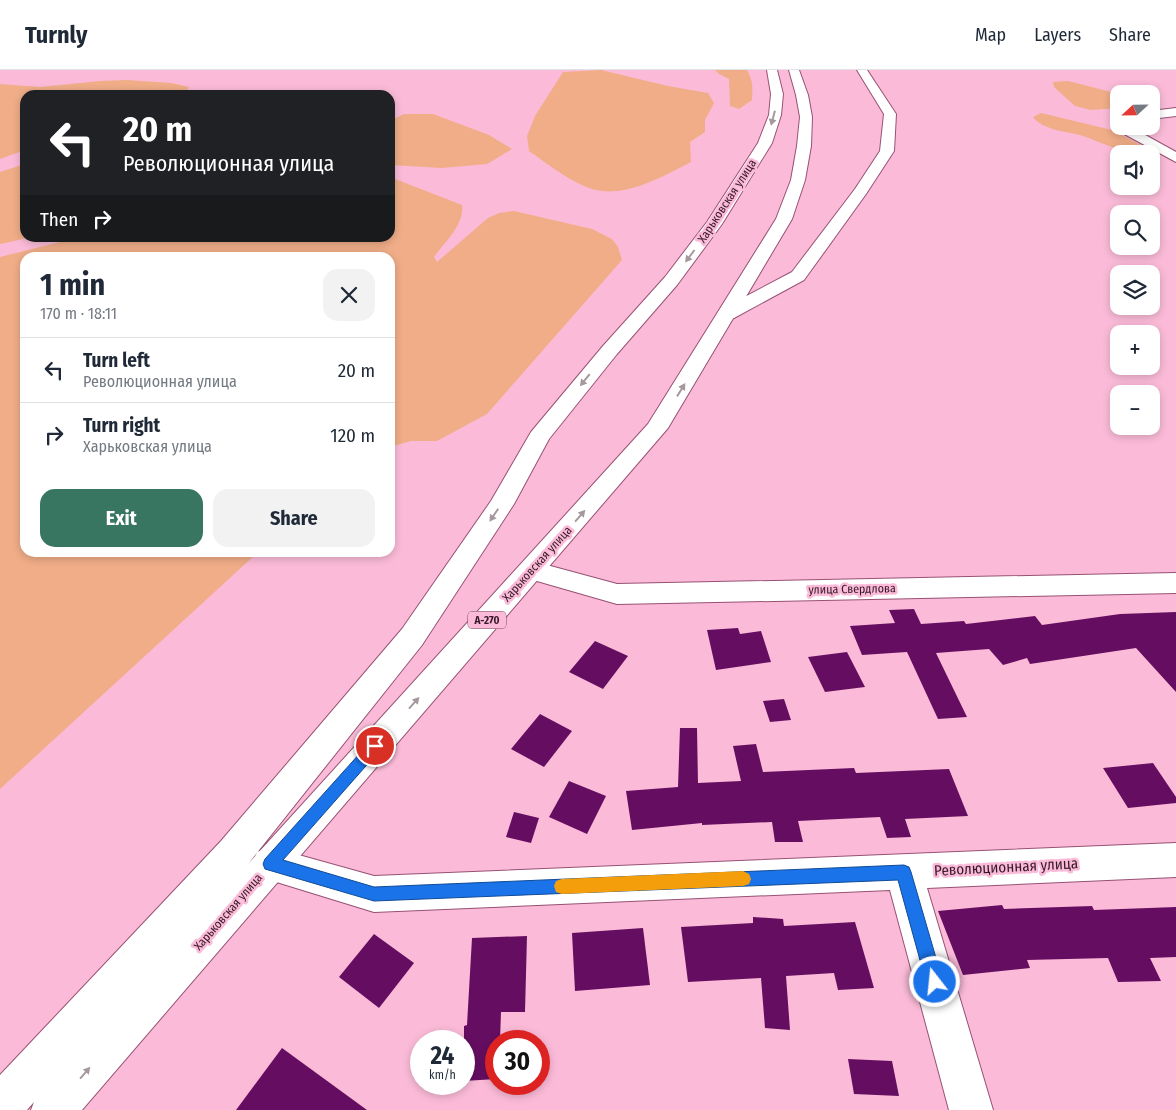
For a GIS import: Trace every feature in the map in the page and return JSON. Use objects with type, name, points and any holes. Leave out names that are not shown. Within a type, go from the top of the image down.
[{"type":"main road","name":"Харьковская улица","points":[[0,1107],[234,852],[412,637],[502,504],[539,437],[610,350],[671,280],[714,224],[765,143],[775,115],[777,94],[772,70]]},
{"type":"main road","name":"Харьковская улица","points":[[53,1110],[657,428],[784,219],[798,180],[804,146],[806,117],[802,95],[794,70]]},
{"type":"main road","points":[[727,314],[798,276],[861,191],[887,151],[890,114],[862,70]]},
{"type":"main road","points":[[1160,114],[1176,112]]},
{"type":"main road","points":[[1138,135],[1176,158]]},
{"type":"main road","name":"улица Свердлова","points":[[532,570],[616,594],[1176,583]]},
{"type":"main road","name":"Революционная улица","points":[[270,864],[374,894],[1176,860]]},
{"type":"main road","points":[[904,872],[971,1110]]},
{"type":"shaded area","points":[[601,70],[668,86],[708,93],[714,103],[705,120],[705,132],[690,142],[691,162],[643,185],[617,191],[604,191],[592,189],[575,182],[529,151],[527,136],[535,116],[563,72]]},
{"type":"shaded area","points":[[715,70],[747,70],[752,85],[752,100],[739,109],[730,106],[729,79]]},
{"type":"shaded area","points":[[127,80],[171,83],[189,87],[187,90],[20,90],[20,152],[0,159],[0,84],[40,87]]},
{"type":"shaded area","points":[[1068,81],[1110,92],[1110,109],[1091,110],[1075,106],[1054,87],[1053,82]]},
{"type":"shaded area","points":[[1041,113],[1110,130],[1110,135],[1122,135],[1141,145],[1110,146],[1083,136],[1049,128],[1033,117]]},
{"type":"shaded area","points":[[404,114],[433,114],[489,135],[512,149],[487,164],[442,168],[395,165],[395,118]]},
{"type":"shaded area","points":[[20,166],[20,240],[0,244],[0,172]]},
{"type":"shaded area","points":[[395,179],[462,205],[462,212],[457,226],[434,257],[437,262],[488,218],[499,213],[514,211],[592,229],[612,239],[618,247],[622,260],[487,414],[437,441],[411,441],[395,446],[395,252],[20,252],[60,242],[395,242]]},
{"type":"shaded area","points":[[20,252],[20,557],[253,557],[0,789],[0,257]]},
{"type":"building","points":[[914,609],[921,624],[964,621],[966,624],[1035,616],[1042,625],[1120,614],[1176,612],[1176,692],[1136,648],[1030,664],[1027,658],[1003,665],[989,649],[936,653],[967,717],[938,719],[907,652],[862,655],[850,626],[895,623],[889,610]]},
{"type":"building","points":[[738,628],[740,634],[761,631],[771,662],[716,670],[707,630]]},
{"type":"building","points":[[595,641],[628,656],[603,689],[569,672]]},
{"type":"building","points":[[847,652],[865,687],[825,692],[808,657]]},
{"type":"building","points":[[784,699],[791,720],[770,722],[763,701]]},
{"type":"building","points":[[540,714],[572,731],[544,767],[511,749]]},
{"type":"building","points":[[680,728],[697,728],[698,783],[741,781],[733,746],[756,744],[763,772],[854,768],[856,773],[949,769],[968,816],[905,819],[911,837],[887,838],[880,817],[798,821],[803,842],[775,842],[772,822],[702,825],[702,823],[632,830],[626,791],[678,787]]},
{"type":"building","points":[[1153,763],[1176,797],[1176,803],[1128,808],[1103,768]]},
{"type":"building","points":[[569,781],[606,796],[587,834],[549,817]]},
{"type":"building","points":[[514,812],[539,818],[531,843],[506,837]]},
{"type":"building","points":[[1002,905],[1004,909],[1092,906],[1094,910],[1176,907],[1176,957],[1150,958],[1161,981],[1118,982],[1108,958],[1027,960],[1030,968],[963,975],[938,911]]},
{"type":"building","points":[[753,917],[783,919],[784,926],[855,922],[874,988],[838,990],[834,973],[786,976],[790,1030],[765,1028],[761,978],[688,982],[681,927],[753,923]]},
{"type":"building","points":[[643,928],[650,985],[575,991],[572,933]]},
{"type":"building","points":[[374,934],[414,963],[379,1008],[339,977]]},
{"type":"building","points":[[527,936],[525,1012],[501,1012],[500,1030],[485,1030],[485,1080],[475,1080],[475,1030],[464,1030],[464,1026],[467,1025],[472,938]]},
{"type":"building","points":[[282,1048],[367,1110],[236,1110]]},
{"type":"building","points":[[848,1059],[892,1061],[899,1096],[854,1094]]},
{"type":"slow traffic","points":[[562,886],[743,879]]},
{"type":"route","points":[[375,746],[270,864],[374,894],[904,872],[935,982]]}]
